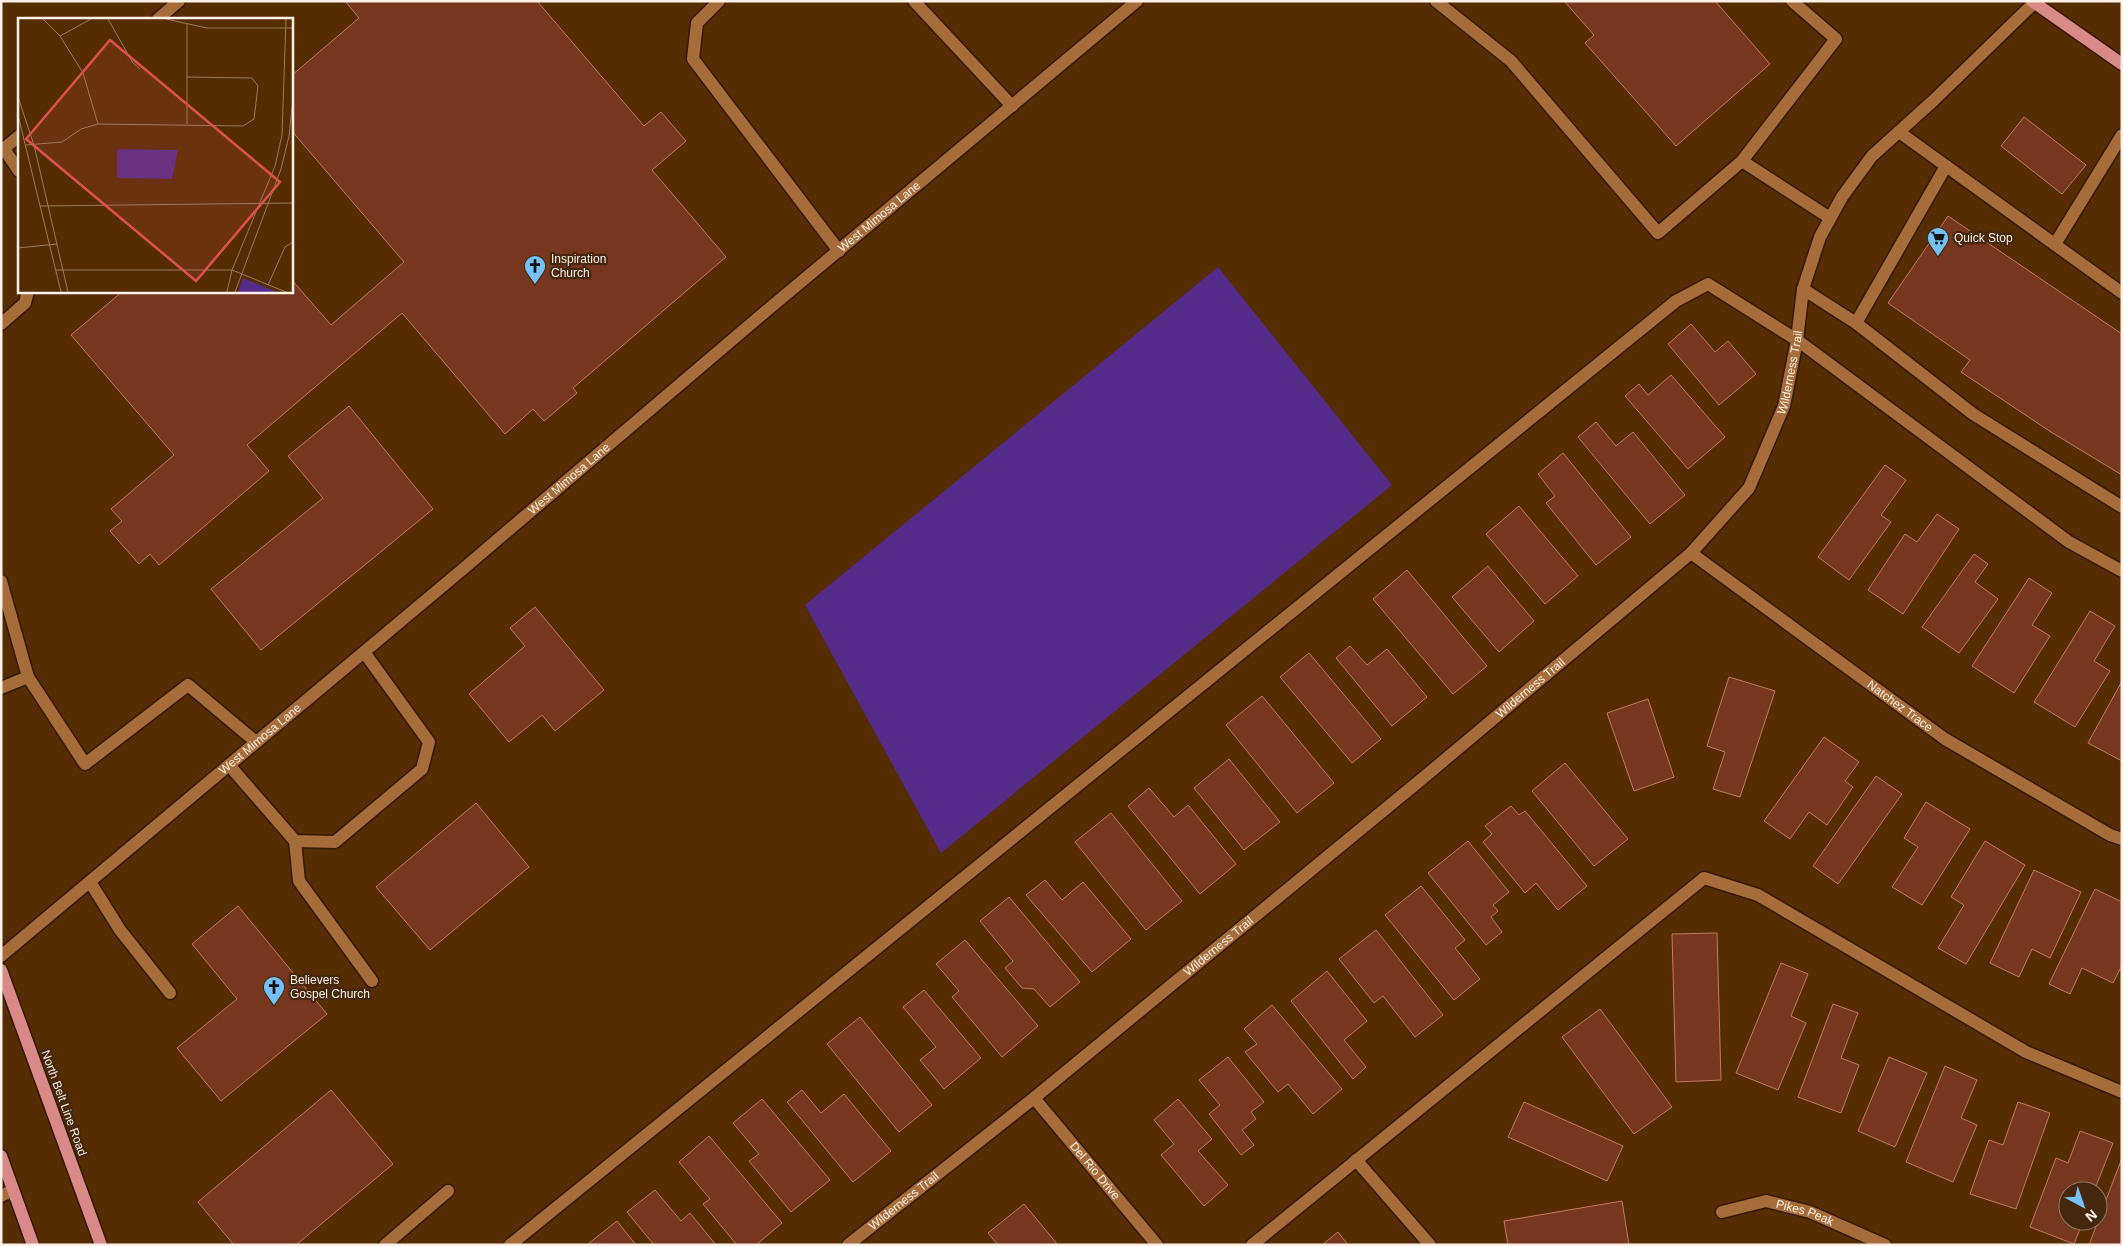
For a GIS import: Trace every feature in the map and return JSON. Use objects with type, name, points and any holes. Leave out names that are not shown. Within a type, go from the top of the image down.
[{"type":"main road","points":[[2034,2],[2122,64]]},
{"type":"main road","name":"North Belt Line Road","points":[[1,970],[101,1245]]},
{"type":"main road","points":[[1,1156],[33,1245]]},
{"type":"street","points":[[159,18],[178,1]]},
{"type":"street","points":[[719,1],[696,23],[693,59],[839,250]]},
{"type":"street","points":[[914,1],[1012,106]]},
{"type":"street","name":"West Mimosa Lane","points":[[1,956],[1137,1]]},
{"type":"street","points":[[1436,1],[1511,61],[1658,232],[1742,161],[1836,39],[1792,1]]},
{"type":"street","name":"Wilderness Trail","points":[[848,1245],[1034,1098],[1423,778],[1691,553],[1749,488],[1784,406],[1797,340],[1803,289],[1820,237],[1842,196],[1872,156],[2034,2]]},
{"type":"street","points":[[1899,132],[2122,293]]},
{"type":"street","points":[[2055,244],[2122,135]]},
{"type":"street","points":[[18,137],[3,150],[18,171]]},
{"type":"street","points":[[1742,161],[1830,218]]},
{"type":"street","points":[[1856,323],[1946,166]]},
{"type":"street","points":[[510,1245],[1676,301],[1708,284],[1797,340],[2069,542],[2122,571]]},
{"type":"street","points":[[1803,289],[1856,323],[1973,414],[2122,507]]},
{"type":"street","points":[[1,324],[25,303],[28,292]]},
{"type":"street","name":"Natchez Trace","points":[[1691,553],[1945,739],[2110,835],[2122,839]]},
{"type":"street","points":[[1,581],[28,677],[85,764],[188,685],[256,742]]},
{"type":"street","points":[[295,841],[335,842],[422,769],[429,742],[364,652]]},
{"type":"street","points":[[1,688],[28,677]]},
{"type":"street","points":[[229,765],[295,841],[299,881],[372,980]]},
{"type":"street","points":[[1252,1245],[1704,878],[1758,895],[2026,1052],[2122,1092]]},
{"type":"street","points":[[90,882],[120,930],[170,994]]},
{"type":"street","name":"Del Rio Drive","points":[[1034,1098],[1157,1245]]},
{"type":"street","points":[[1356,1160],[1430,1245]]},
{"type":"street","points":[[1,1196],[13,1190]]},
{"type":"street","points":[[385,1245],[448,1191]]},
{"type":"street","name":"Pikes Peak","points":[[1722,1212],[1766,1201],[1810,1212],[1886,1245]]},
{"type":"shaded area","points":[[1218,267],[1392,485],[941,853],[805,605]]},
{"type":"building","name":"Inspiration Church","points":[[345,1],[537,1],[644,126],[661,112],[686,141],[652,170],[726,257],[573,388],[577,393],[544,421],[533,409],[505,434],[402,313],[247,445],[269,471],[159,565],[150,554],[139,564],[110,531],[122,521],[111,509],[174,455],[71,335],[122,292],[292,292],[292,280],[331,325],[404,262],[292,131],[292,75],[359,18]]},
{"type":"building","points":[[1564,1],[1715,1],[1770,64],[1676,146],[1585,43],[1594,35]]},
{"type":"building","points":[[2024,117],[2086,165],[2062,194],[2001,146]]},
{"type":"building","points":[[1948,216],[2122,334],[2122,475],[2051,432],[1961,372],[1970,360],[1888,303]]},
{"type":"building","points":[[1691,324],[1715,352],[1728,341],[1756,374],[1719,405],[1668,344]]},
{"type":"building","points":[[1671,375],[1725,437],[1688,469],[1625,396],[1639,384],[1648,395]]},
{"type":"building","points":[[349,406],[433,509],[261,650],[211,589],[323,498],[288,456]]},
{"type":"building","points":[[1596,422],[1616,446],[1633,432],[1685,495],[1650,524],[1578,437]]},
{"type":"building","points":[[1563,453],[1631,537],[1596,565],[1546,503],[1555,496],[1538,474]]},
{"type":"building","points":[[1885,465],[1906,480],[1881,515],[1891,522],[1849,580],[1818,557]]},
{"type":"building","points":[[1519,506],[1578,576],[1545,604],[1486,534]]},
{"type":"building","points":[[1937,514],[1959,529],[1903,614],[1868,590],[1905,534],[1917,542]]},
{"type":"building","points":[[1974,554],[1988,564],[1975,582],[1998,599],[1959,653],[1922,627]]},
{"type":"building","points":[[1488,566],[1534,621],[1499,652],[1452,597]]},
{"type":"building","points":[[1407,570],[1487,666],[1453,694],[1373,599]]},
{"type":"building","points":[[2029,578],[2052,593],[2032,625],[2050,636],[2014,693],[1972,666]]},
{"type":"building","points":[[535,607],[604,690],[555,731],[542,715],[509,742],[469,694],[525,646],[510,628]]},
{"type":"building","points":[[2090,611],[2115,626],[2094,661],[2110,671],[2075,727],[2034,702]]},
{"type":"building","points":[[1350,646],[1367,665],[1387,649],[1427,697],[1392,726],[1336,658]]},
{"type":"building","points":[[1309,653],[1381,739],[1352,763],[1280,677]]},
{"type":"building","points":[[1729,677],[1775,691],[1740,797],[1713,789],[1725,752],[1707,746]]},
{"type":"building","points":[[2122,681],[2122,761],[2088,743]]},
{"type":"building","points":[[1262,696],[1334,783],[1297,813],[1226,725]]},
{"type":"building","points":[[1648,699],[1674,777],[1634,791],[1607,713]]},
{"type":"building","points":[[1824,737],[1859,762],[1845,781],[1853,787],[1827,825],[1809,812],[1790,839],[1764,821]]},
{"type":"building","points":[[1229,759],[1280,822],[1244,850],[1194,788]]},
{"type":"building","points":[[1565,763],[1628,839],[1594,866],[1532,791]]},
{"type":"building","points":[[1876,776],[1902,794],[1838,884],[1813,866]]},
{"type":"building","points":[[1149,788],[1174,817],[1188,805],[1236,864],[1200,894],[1128,806]]},
{"type":"building","points":[[1926,802],[1970,829],[1922,905],[1892,887],[1918,847],[1904,838]]},
{"type":"building","points":[[476,803],[529,867],[430,950],[376,887]]},
{"type":"building","points":[[1511,806],[1519,815],[1525,811],[1587,886],[1558,910],[1536,883],[1525,893],[1483,842],[1492,834],[1485,826]]},
{"type":"building","points":[[1111,813],[1182,901],[1146,930],[1075,842]]},
{"type":"building","points":[[1468,841],[1509,892],[1493,905],[1498,911],[1491,917],[1502,932],[1486,945],[1428,873]]},
{"type":"building","points":[[1985,841],[2025,865],[1966,964],[1938,948],[1964,905],[1951,897]]},
{"type":"building","points":[[2034,870],[2081,892],[2050,958],[2032,949],[2019,977],[1990,963]]},
{"type":"building","points":[[1045,880],[1062,900],[1083,882],[1131,939],[1092,972],[1026,895]]},
{"type":"building","points":[[1421,886],[1465,940],[1455,948],[1480,979],[1454,1000],[1385,915]]},
{"type":"building","points":[[2095,889],[2122,902],[2122,965],[2113,983],[2082,968],[2070,994],[2049,984]]},
{"type":"building","points":[[1009,897],[1080,982],[1050,1007],[1034,989],[1022,988],[1005,968],[1013,961],[980,921]]},
{"type":"building","name":"Believers Gospel Church","points":[[238,906],[327,1014],[221,1101],[177,1048],[237,999],[192,944]]},
{"type":"building","points":[[1376,930],[1443,1015],[1415,1037],[1383,996],[1374,1003],[1339,959]]},
{"type":"building","points":[[1717,933],[1721,1080],[1676,1082],[1672,934]]},
{"type":"building","points":[[965,940],[1038,1026],[1002,1057],[952,997],[959,991],[936,964]]},
{"type":"building","points":[[1781,963],[1808,974],[1791,1016],[1806,1023],[1778,1090],[1736,1073]]},
{"type":"building","points":[[1327,971],[1367,1021],[1344,1040],[1366,1067],[1353,1079],[1291,1001]]},
{"type":"building","points":[[924,990],[981,1058],[944,1089],[920,1060],[936,1047],[903,1007]]},
{"type":"building","points":[[1833,1004],[1858,1013],[1841,1058],[1859,1065],[1841,1113],[1798,1097]]},
{"type":"building","points":[[1272,1005],[1342,1089],[1313,1114],[1288,1084],[1278,1092],[1245,1052],[1257,1044],[1244,1029]]},
{"type":"building","points":[[1600,1009],[1672,1107],[1634,1134],[1562,1037]]},
{"type":"building","points":[[860,1017],[932,1105],[899,1132],[827,1044]]},
{"type":"building","points":[[1228,1057],[1264,1102],[1251,1112],[1256,1119],[1242,1130],[1254,1145],[1241,1155],[1209,1114],[1220,1105],[1199,1080]]},
{"type":"building","points":[[1889,1057],[1927,1073],[1895,1147],[1858,1131]]},
{"type":"building","points":[[1945,1066],[1977,1080],[1961,1118],[1977,1125],[1953,1182],[1906,1162]]},
{"type":"building","points":[[331,1090],[393,1164],[296,1245],[234,1245],[198,1202]]},
{"type":"building","points":[[802,1090],[821,1113],[844,1094],[891,1151],[853,1182],[787,1102]]},
{"type":"building","points":[[762,1099],[830,1180],[791,1212],[749,1161],[759,1154],[733,1123]]},
{"type":"building","points":[[1178,1099],[1212,1139],[1198,1151],[1228,1185],[1204,1206],[1161,1155],[1174,1144],[1154,1120]]},
{"type":"building","points":[[1524,1102],[1623,1146],[1607,1181],[1508,1137]]},
{"type":"building","points":[[2018,1102],[2050,1113],[2016,1209],[1970,1194],[1989,1140],[2003,1145]]},
{"type":"building","points":[[2080,1131],[2113,1143],[2098,1181],[2058,1181],[2058,1231],[2079,1231],[2074,1244],[2030,1227],[2056,1158],[2068,1163]]},
{"type":"building","points":[[709,1136],[782,1223],[756,1245],[737,1245],[703,1204],[710,1199],[679,1162]]},
{"type":"building","points":[[2122,1158],[2122,1245],[2089,1245],[2094,1231],[2108,1231],[2108,1195]]},
{"type":"building","points":[[655,1190],[681,1221],[690,1213],[716,1245],[654,1245],[627,1212]]},
{"type":"building","points":[[1622,1201],[1629,1245],[1508,1245],[1504,1221]]},
{"type":"building","points":[[1024,1204],[1058,1245],[998,1245],[988,1233]]},
{"type":"building","points":[[617,1221],[636,1245],[588,1245],[588,1244]]},
{"type":"building","points":[[1338,1232],[1348,1245],[1322,1245]]},
{"type":"place","name":"Quick Stop","points":[[1938,257]]},
{"type":"place","name":"Inspiration Church","points":[[535,285]]},
{"type":"place","name":"Believers Gospel Church","points":[[274,1006]]}]
